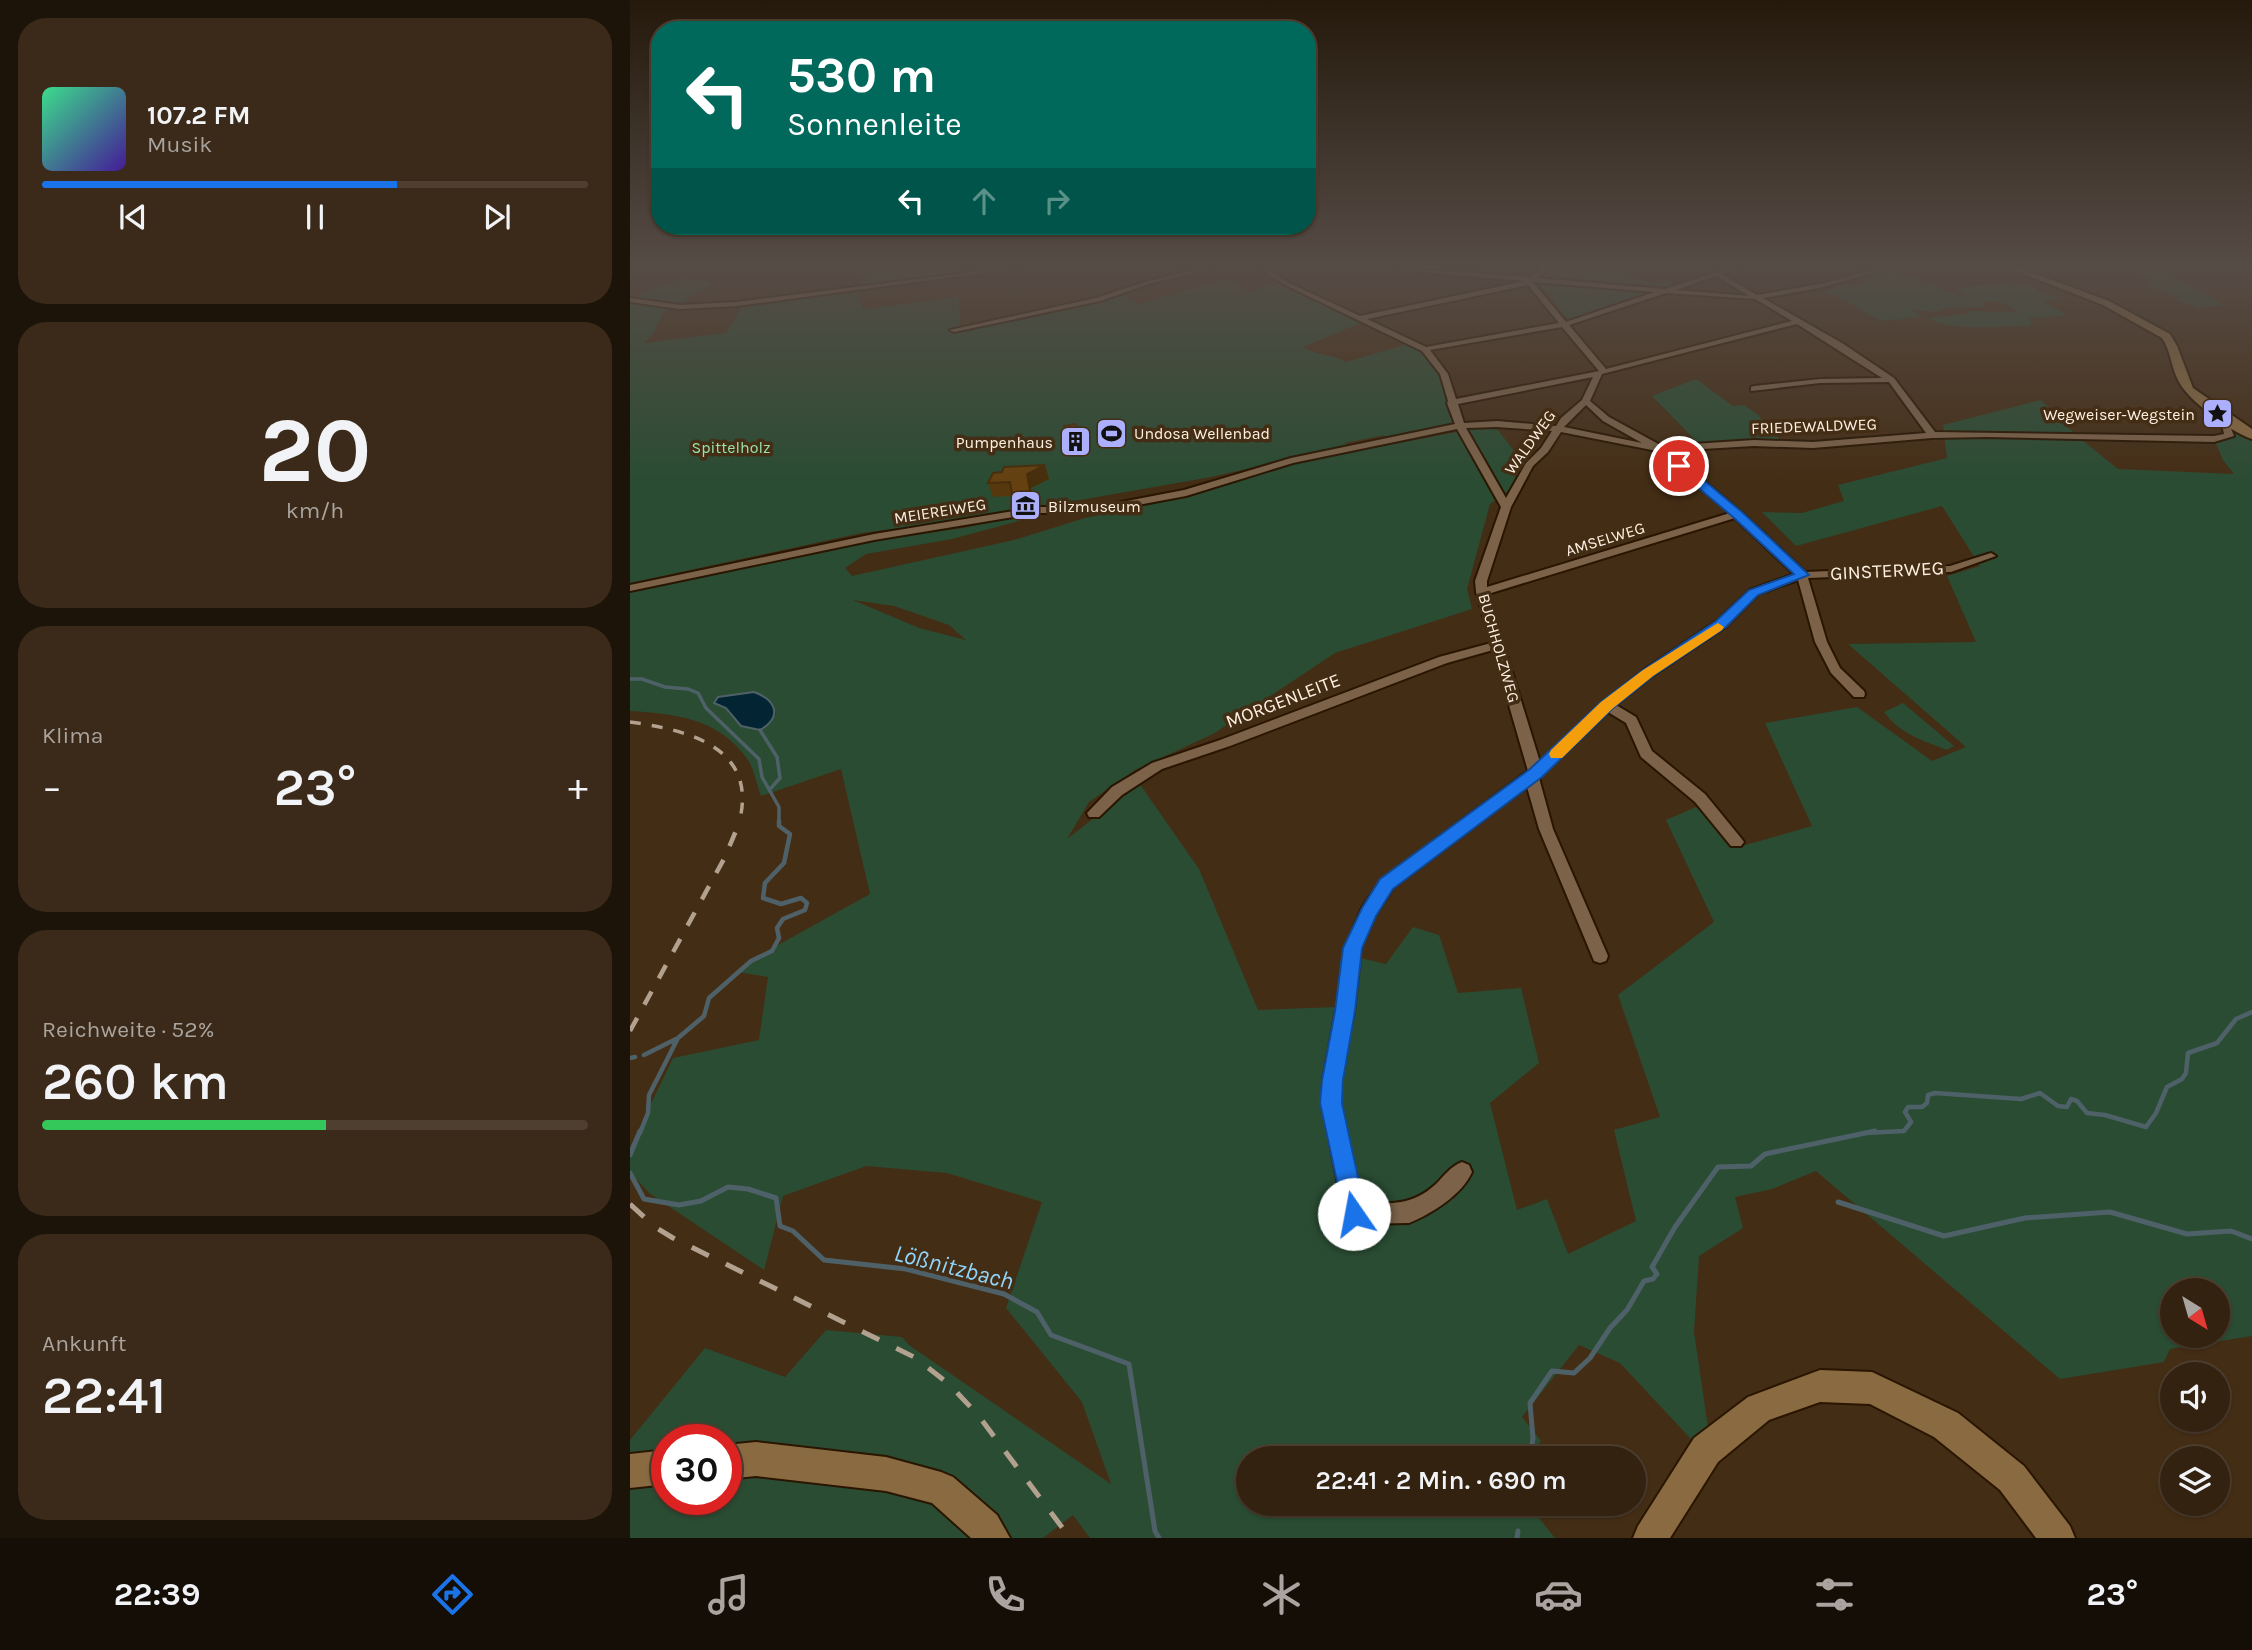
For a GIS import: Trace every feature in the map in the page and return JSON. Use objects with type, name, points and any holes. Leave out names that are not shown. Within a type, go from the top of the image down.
[{"type":"street","points":[[1405,340],[1425,349],[1444,374],[1460,426],[1506,507]]},
{"type":"street","points":[[1425,349],[1477,340]]},
{"type":"street","points":[[1577,340],[1601,373]]},
{"type":"street","points":[[1451,403],[1601,373],[1728,340]]},
{"type":"street","points":[[1829,340],[1891,380],[1932,435]]},
{"type":"street","points":[[2170,340],[2173,343],[2178,371],[2191,392],[2252,435]]},
{"type":"street","points":[[1601,373],[1586,401],[1606,419],[1660,449],[1737,514],[1802,575],[1821,642],[1835,670],[1859,694]]},
{"type":"street","points":[[1754,389],[1820,381],[1891,380]]},
{"type":"street","name":"WALDWEG","points":[[1506,507],[1529,465],[1545,450],[1564,420],[1586,401]]},
{"type":"street","name":"FRIEDEWALDWEG","points":[[1460,426],[1497,424],[1558,429],[1660,449],[1754,443],[1813,445],[1932,435],[2214,439],[2229,436],[2227,428],[2209,404]]},
{"type":"street","name":"MEIEREIWEG","points":[[630,587],[831,544],[1042,510],[1088,511],[1186,493],[1291,461],[1460,426]]},
{"type":"street","points":[[1038,496],[1042,510]]},
{"type":"street","name":"BUCHHOLZWEG","points":[[1506,507],[1481,581],[1482,592],[1534,775],[1546,829],[1600,956]]},
{"type":"street","name":"AMSELWEG","points":[[1482,592],[1737,514]]},
{"type":"street","name":"GINSTERWEG","points":[[1461,1172],[1440,1194],[1409,1213],[1354,1214],[1331,1103],[1353,948],[1368,913],[1387,884],[1534,775],[1607,706],[1648,673],[1721,624],[1754,592],[1802,575],[1951,569],[1991,556]]},
{"type":"street","name":"MORGENLEITE","points":[[1094,813],[1116,791],[1157,766],[1443,660],[1497,645]]},
{"type":"street","points":[[1607,706],[1631,720],[1647,754],[1700,798],[1737,842]]},
{"type":"street","points":[[1650,1538],[1706,1450],[1759,1408],[1820,1385],[1872,1388],[1946,1424],[2012,1478],[2058,1538]]},
{"type":"street","points":[[742,1459],[756,1458],[886,1474],[941,1489],[985,1527],[993,1538]]},
{"type":"street","points":[[630,1471],[651,1469]]},
{"type":"green space","name":"Spittelholz","points":[[630,340],[647,340],[644,343],[670,340],[1320,340],[1303,347],[1346,362],[1408,344],[1420,351],[1436,368],[1453,425],[1345,443],[1347,446],[1211,477],[972,519],[861,533],[630,583]]},
{"type":"green space","points":[[1696,379],[1733,406],[1744,405],[1757,414],[1782,442],[1702,447],[1652,396]]},
{"type":"green space","points":[[2041,400],[2076,435],[2118,469],[2234,474],[2223,460],[2214,439],[2233,437],[2231,427],[2252,437],[2252,1336],[2230,1339],[2230,1278],[2160,1278],[2160,1348],[2176,1348],[2170,1349],[2164,1362],[2060,1379],[1816,1171],[1772,1189],[1735,1197],[1743,1228],[1699,1256],[1694,1332],[1708,1427],[1691,1439],[1620,1363],[1579,1345],[1522,1417],[1541,1441],[1537,1446],[1236,1446],[1236,1516],[1537,1516],[1555,1538],[1090,1538],[1073,1515],[1043,1538],[630,1538],[630,1440],[705,1348],[785,1377],[826,1330],[902,1337],[909,1345],[1111,1484],[1082,1402],[1006,1308],[1042,1202],[947,1173],[866,1166],[783,1196],[764,1270],[649,1193],[630,1172],[630,1147],[673,1058],[759,1040],[768,977],[737,972],[769,950],[870,894],[841,769],[761,796],[748,760],[724,735],[710,727],[680,717],[630,711],[630,592],[857,542],[964,528],[1036,512],[1037,516],[952,539],[866,554],[845,568],[852,576],[1014,540],[1085,518],[1192,496],[1294,463],[1494,425],[1532,474],[1490,504],[1467,589],[1472,609],[1335,653],[1213,734],[1135,770],[1089,802],[1067,839],[1139,783],[1199,869],[1258,1010],[1337,1007],[1343,954],[1386,964],[1413,927],[1439,935],[1458,993],[1521,988],[1539,1063],[1490,1103],[1517,1210],[1547,1199],[1568,1254],[1636,1221],[1614,1130],[1660,1117],[1618,995],[1714,922],[1666,820],[1696,807],[1735,848],[1812,826],[1765,723],[1857,707],[1932,761],[1966,747],[1848,644],[1976,642],[1947,576],[1980,566],[1942,506],[1796,546],[1762,512],[1802,513],[1844,501],[1838,485],[1947,458],[1943,425]],"holes":[[[853,600],[894,606],[949,625],[966,640],[919,628]],[[754,692],[769,700],[776,715],[730,715],[726,708],[714,703],[718,697]]]},
{"type":"green space","points":[[1903,703],[1954,746],[1947,750],[1912,736],[1884,712]]},
{"type":"water","points":[[754,692],[767,699],[774,709],[772,720],[760,730],[741,726],[726,708],[714,703],[718,697]]},
{"type":"building","points":[[1075,424],[1081,435],[1070,437],[1064,426]]},
{"type":"building","points":[[1045,465],[1027,474],[1030,491],[1012,494],[1010,482],[988,483],[993,473],[1002,472],[1004,467]]},
{"type":"waterway","name":"Lößnitzbach","points":[[630,679],[642,679],[665,687],[688,689],[698,693],[706,708],[759,759],[762,777],[779,807],[779,826],[790,834],[784,863],[765,883],[763,898],[781,904],[801,898],[807,903],[805,910],[783,919],[777,928],[779,938],[772,951],[751,961],[709,998],[704,1016],[678,1038],[649,1095],[648,1113],[640,1133]]},
{"type":"waterway","points":[[760,730],[777,757],[780,778],[771,788]]},
{"type":"waterway","points":[[1866,1133],[1904,1131],[1911,1122],[1905,1112],[1908,1107],[1922,1107],[1927,1103],[1928,1095],[1935,1093],[2021,1099],[2040,1093],[2058,1106],[2067,1107],[2071,1099],[2077,1101],[2087,1113],[2105,1115],[2146,1127],[2156,1113],[2167,1087],[2182,1079],[2186,1073],[2188,1053],[2217,1043],[2236,1019],[2252,1012]]},
{"type":"waterway","points":[[644,1055],[676,1039]]},
{"type":"waterway","points":[[630,1058],[635,1057]]},
{"type":"waterway","name":"Lößnitzbach","points":[[630,1155],[640,1131]]},
{"type":"waterway","points":[[1866,1133],[1875,1131]]},
{"type":"waterway","points":[[1532,1446],[1530,1403],[1552,1371],[1574,1373],[1590,1358],[1610,1328],[1627,1310],[1644,1281],[1653,1279],[1657,1274],[1652,1267],[1675,1227],[1718,1167],[1751,1166],[1765,1154],[1866,1133]]},
{"type":"waterway","name":"Lößnitzbach","points":[[630,1173],[644,1199],[679,1205],[701,1201],[728,1187],[748,1189],[776,1198],[780,1226],[793,1231],[824,1260],[906,1269],[1004,1294],[1037,1312],[1051,1335],[1129,1364],[1155,1531],[1159,1538]]},
{"type":"waterway","points":[[1838,1202],[1944,1236],[2025,1218],[2110,1212],[2187,1234],[2231,1231],[2252,1239]]},
{"type":"waterway","points":[[1517,1538],[1518,1531]]},
{"type":"railway","points":[[630,722],[695,737],[714,747],[729,760],[739,776],[742,797],[739,823]]},
{"type":"railway","points":[[630,1031],[725,857],[740,821]]},
{"type":"railway","points":[[630,1204],[655,1227],[673,1238],[914,1357],[949,1384],[978,1415],[1070,1538]]},
{"type":"slow traffic","points":[[1557,754],[1607,706],[1648,673],[1718,627]]},
{"type":"place","name":"Wegweiser-Wegstein","points":[[2218,414]]},
{"type":"place","name":"Undosa Wellenbad","points":[[1111,433]]},
{"type":"place","name":"Pumpenhaus","points":[[1076,442]]},
{"type":"place","name":"Bilzmuseum","points":[[1025,506]]},
{"type":"route","points":[[1354,1214],[1331,1103],[1332,1080],[1353,948],[1368,913],[1387,884],[1536,773],[1607,706],[1648,673],[1721,624],[1754,592],[1802,575],[1737,514],[1679,466]]}]
